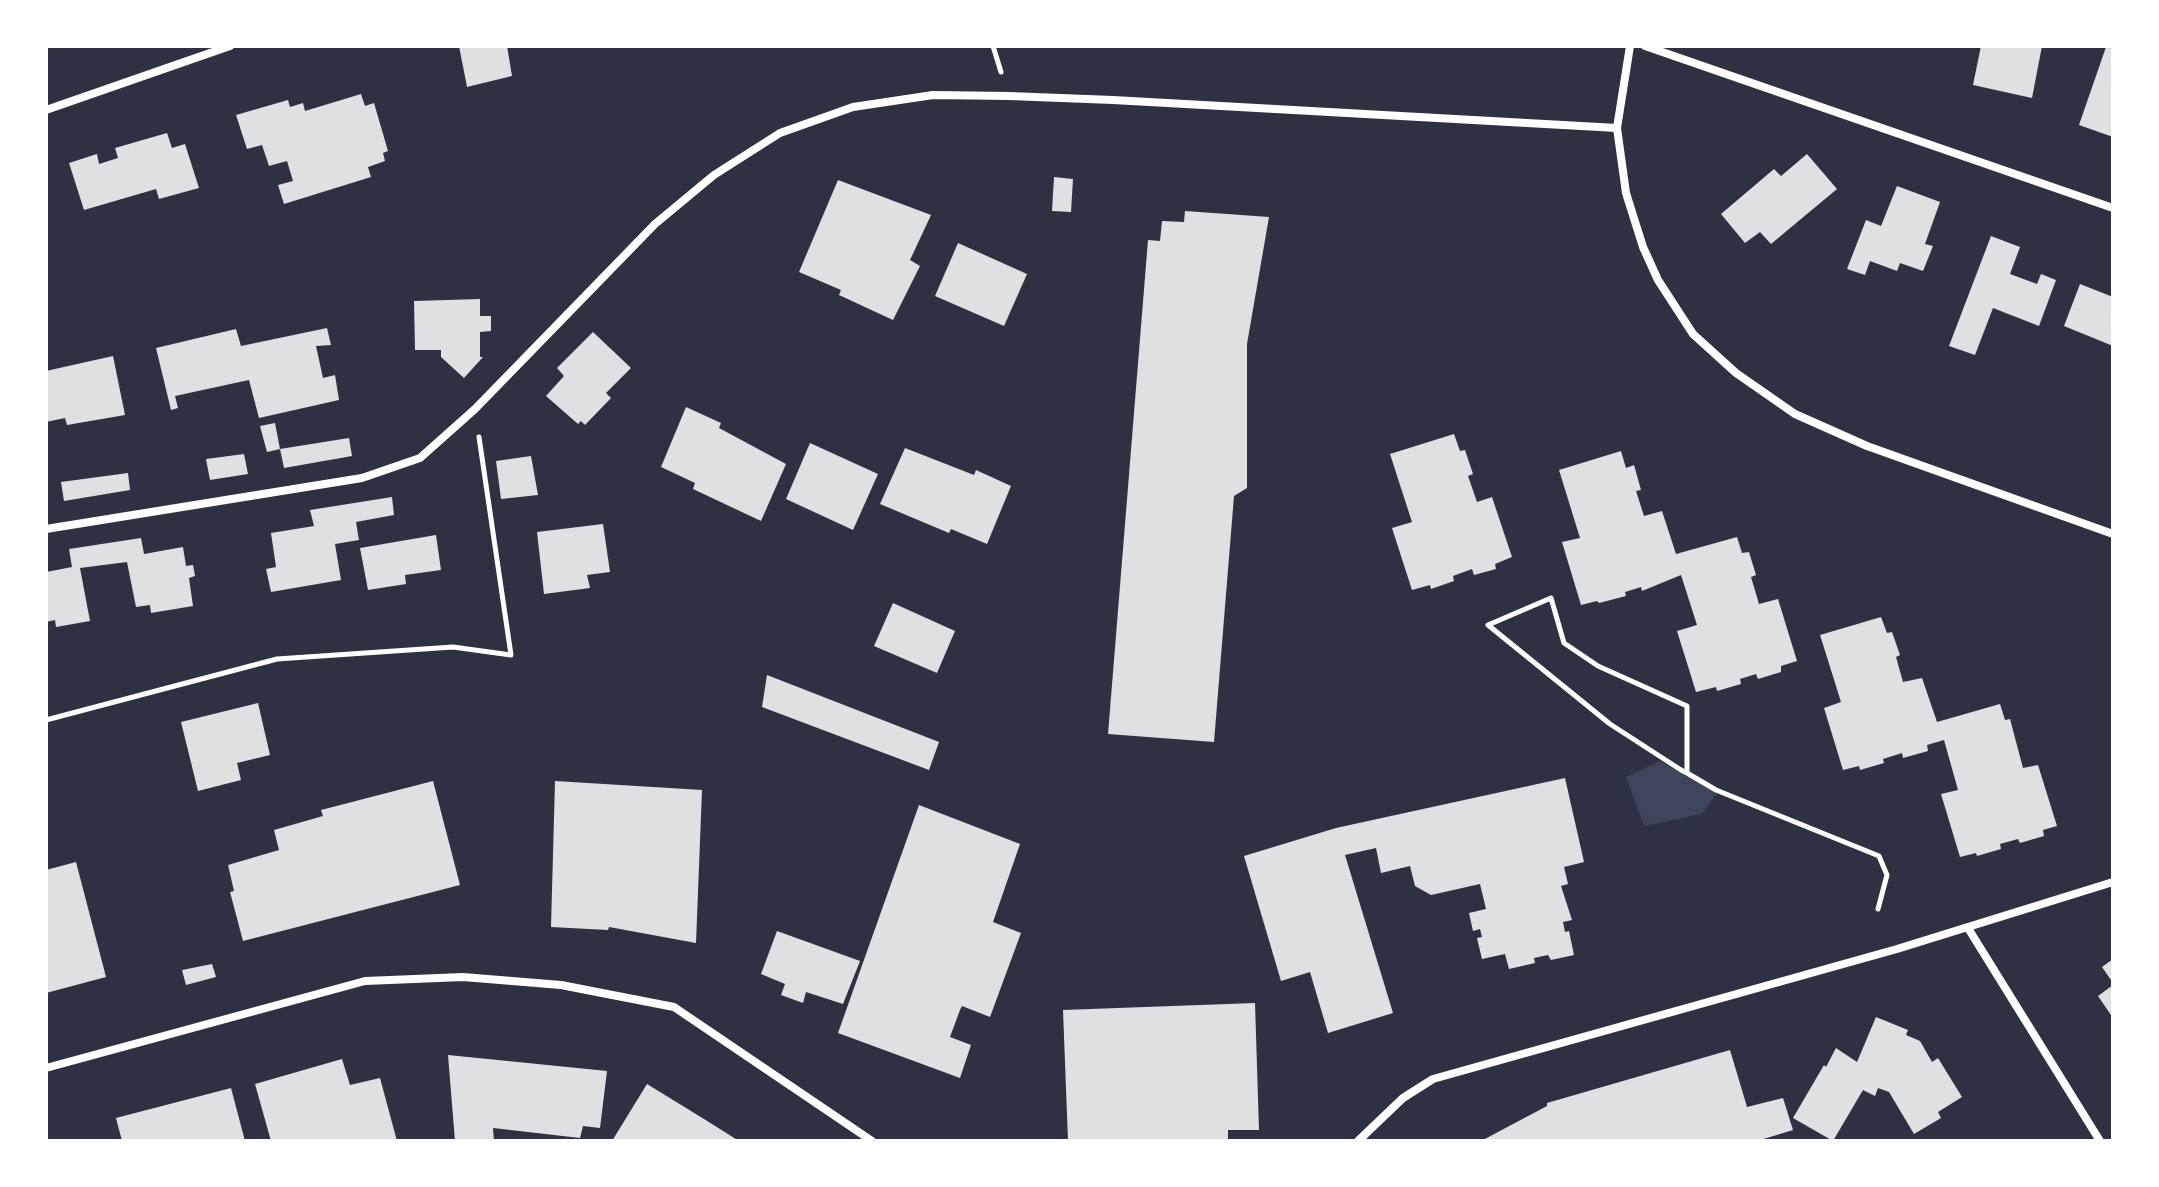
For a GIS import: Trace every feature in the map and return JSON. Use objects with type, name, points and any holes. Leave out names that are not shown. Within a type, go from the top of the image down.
[{"type":"street","points":[[46,110],[230,46]]},
{"type":"street","points":[[1630,46],[1617,128],[1626,193],[1643,247],[1658,280],[1693,334],[1736,373],[1795,414],[1867,446],[2113,534]]},
{"type":"street","points":[[1645,46],[2113,208]]},
{"type":"street","points":[[46,529],[362,478],[420,458],[475,409],[655,224],[714,175],[780,133],[853,107],[933,95],[1039,97],[1617,128]]},
{"type":"street","points":[[1358,1141],[1403,1098],[1433,1079],[1968,928],[2113,882]]},
{"type":"street","points":[[1968,928],[2100,1141]]},
{"type":"street","points":[[46,1068],[365,981],[463,977],[561,985],[674,1007],[872,1141]]},
{"type":"path","points":[[46,720],[277,659],[453,647],[511,655],[475,409]]},
{"type":"path","points":[[1687,773],[1687,706],[1598,666],[1564,643],[1551,598],[1488,625],[1610,724],[1687,773],[1716,790],[1879,856],[1887,875],[1878,909]]},
{"type":"shaded area","points":[[1660,761],[1717,793],[1702,814],[1644,826],[1626,777]]},
{"type":"building","points":[[459,46],[507,46],[512,76],[467,87]]},
{"type":"building","points":[[1981,46],[2042,46],[2032,98],[1973,85]]},
{"type":"building","points":[[2106,47],[2113,49],[2113,137],[2079,125]]},
{"type":"building","points":[[361,94],[365,106],[374,103],[388,151],[383,153],[385,161],[368,167],[371,177],[284,204],[278,185],[293,181],[287,161],[269,166],[262,145],[247,149],[236,115],[288,100],[290,107],[303,103],[305,111]]},
{"type":"building","points":[[167,133],[172,148],[185,144],[199,188],[159,199],[156,189],[84,210],[69,163],[97,154],[99,164],[118,158],[115,148]]},
{"type":"building","points":[[1807,154],[1837,189],[1771,244],[1760,232],[1745,243],[1721,214],[1774,169],[1781,176]]},
{"type":"building","points":[[1054,177],[1073,179],[1071,212],[1052,211]]},
{"type":"building","points":[[838,180],[931,215],[910,260],[920,266],[893,320],[839,295],[841,290],[799,272]]},
{"type":"building","points":[[1897,186],[1940,202],[1925,244],[1933,246],[1923,271],[1900,263],[1897,271],[1870,261],[1865,275],[1847,269],[1866,220],[1881,226]]},
{"type":"building","points":[[1185,211],[1269,217],[1247,344],[1247,488],[1234,496],[1214,742],[1108,734],[1148,240],[1160,241],[1162,221],[1184,222]]},
{"type":"building","points":[[1991,236],[2020,247],[2010,274],[2037,284],[2041,274],[2056,280],[2039,326],[1993,308],[1975,355],[1949,346]]},
{"type":"building","points":[[958,243],[1027,274],[1004,326],[935,296]]},
{"type":"building","points":[[2080,284],[2113,297],[2113,346],[2064,326]]},
{"type":"building","points":[[480,299],[480,316],[491,316],[491,331],[480,332],[480,357],[483,357],[464,378],[441,357],[441,350],[415,350],[414,301]]},
{"type":"building","points":[[327,328],[331,345],[316,346],[323,378],[335,375],[339,400],[259,418],[249,380],[175,396],[178,408],[171,410],[156,348],[236,329],[241,346]]},
{"type":"building","points":[[593,332],[631,368],[606,393],[611,398],[585,425],[581,421],[578,424],[546,396],[564,376],[557,368]]},
{"type":"building","points":[[113,356],[125,415],[67,425],[65,418],[46,422],[46,371]]},
{"type":"building","points":[[686,407],[721,423],[719,428],[786,464],[761,521],[693,489],[695,483],[661,467]]},
{"type":"building","points":[[275,423],[280,449],[267,452],[260,426]]},
{"type":"building","points":[[1454,434],[1460,451],[1465,450],[1473,474],[1468,476],[1477,502],[1492,497],[1512,557],[1495,564],[1496,569],[1474,575],[1472,569],[1453,576],[1454,581],[1431,589],[1430,585],[1412,590],[1392,528],[1412,522],[1390,454]]},
{"type":"building","points":[[349,438],[352,456],[284,468],[280,449]]},
{"type":"building","points":[[810,443],[878,474],[853,530],[786,499]]},
{"type":"building","points":[[905,448],[974,475],[976,470],[1011,486],[987,544],[951,529],[949,533],[880,504]]},
{"type":"building","points":[[1621,451],[1626,468],[1634,465],[1641,490],[1636,491],[1644,516],[1662,511],[1676,554],[1737,537],[1742,553],[1749,552],[1756,575],[1751,577],[1759,604],[1778,599],[1797,661],[1781,666],[1781,672],[1758,679],[1756,674],[1740,679],[1741,684],[1717,691],[1716,687],[1696,692],[1677,631],[1697,625],[1681,575],[1642,591],[1641,587],[1625,592],[1626,596],[1581,605],[1562,542],[1580,538],[1559,470]]},
{"type":"building","points":[[244,454],[248,474],[210,480],[206,459]]},
{"type":"building","points":[[531,456],[538,495],[501,499],[496,461]]},
{"type":"building","points":[[128,473],[130,490],[64,501],[61,482]]},
{"type":"building","points":[[392,497],[394,515],[356,522],[359,540],[335,544],[341,580],[271,592],[266,569],[276,567],[271,533],[314,526],[310,510]]},
{"type":"building","points":[[603,524],[610,572],[587,575],[590,588],[544,594],[537,532]]},
{"type":"building","points":[[436,535],[441,570],[405,575],[406,584],[368,590],[360,548]]},
{"type":"building","points":[[141,538],[144,554],[183,547],[186,566],[193,565],[195,576],[189,578],[193,606],[151,613],[150,605],[136,607],[127,562],[80,568],[90,621],[56,627],[55,620],[46,622],[46,572],[72,567],[69,549]]},
{"type":"building","points":[[893,603],[955,631],[937,673],[874,646]]},
{"type":"building","points":[[1881,617],[1887,633],[1892,632],[1900,655],[1896,657],[1903,682],[1922,678],[1937,722],[2000,704],[2005,720],[2010,719],[2023,768],[2038,765],[2057,826],[2043,830],[2044,836],[2020,843],[2018,839],[2000,844],[2001,849],[1960,857],[1941,794],[1958,790],[1944,740],[1927,745],[1928,751],[1903,758],[1902,753],[1883,759],[1884,763],[1860,770],[1859,766],[1843,770],[1824,708],[1841,702],[1820,635]]},
{"type":"building","points":[[767,675],[939,742],[929,770],[762,707]]},
{"type":"building","points":[[258,703],[270,755],[237,763],[241,780],[198,791],[181,722]]},
{"type":"building","points":[[1565,778],[1584,862],[1564,867],[1568,884],[1561,886],[1572,920],[1563,922],[1565,932],[1569,931],[1574,955],[1551,960],[1548,955],[1534,958],[1535,963],[1509,969],[1505,954],[1482,959],[1477,938],[1482,937],[1480,929],[1473,931],[1469,913],[1486,909],[1480,884],[1431,895],[1415,886],[1410,866],[1381,873],[1376,848],[1345,855],[1393,1013],[1328,1033],[1310,972],[1281,981],[1244,856],[1336,828]]},
{"type":"building","points":[[433,781],[460,885],[243,941],[230,892],[234,891],[228,865],[279,850],[274,830],[323,816],[321,810]]},
{"type":"building","points":[[555,781],[702,790],[696,943],[609,927],[608,930],[551,927]]},
{"type":"building","points":[[919,805],[1020,844],[993,922],[1021,933],[990,1017],[962,1006],[960,1010],[950,1037],[971,1045],[960,1078],[838,1033]]},
{"type":"building","points":[[76,862],[106,977],[46,993],[46,870]]},
{"type":"building","points":[[777,931],[860,961],[843,1004],[806,992],[803,1003],[781,995],[785,984],[761,974]]},
{"type":"building","points":[[2113,959],[2113,983],[2102,967]]},
{"type":"building","points":[[212,964],[216,977],[186,985],[182,970]]},
{"type":"building","points":[[2113,985],[2113,1018],[2098,996]]},
{"type":"building","points":[[1255,1003],[1259,1130],[1228,1130],[1228,1141],[1068,1141],[1063,1010]]},
{"type":"building","points":[[1876,1017],[1908,1030],[1906,1035],[1920,1041],[1932,1062],[1938,1058],[1962,1097],[1938,1112],[1941,1118],[1914,1134],[1889,1092],[1878,1088],[1875,1096],[1863,1090],[1833,1141],[1793,1118],[1836,1048],[1857,1062]]},
{"type":"building","points":[[1730,1050],[1747,1107],[1783,1098],[1793,1130],[1757,1141],[1481,1141],[1547,1106],[1547,1103]]},
{"type":"building","points":[[448,1055],[607,1071],[600,1128],[583,1126],[580,1138],[493,1128],[494,1141],[455,1141]]},
{"type":"building","points":[[342,1059],[350,1085],[380,1078],[397,1141],[271,1141],[255,1084]]},
{"type":"building","points":[[647,1084],[704,1119],[739,1141],[612,1141]]},
{"type":"building","points":[[231,1088],[245,1141],[122,1141],[116,1118]]}]
